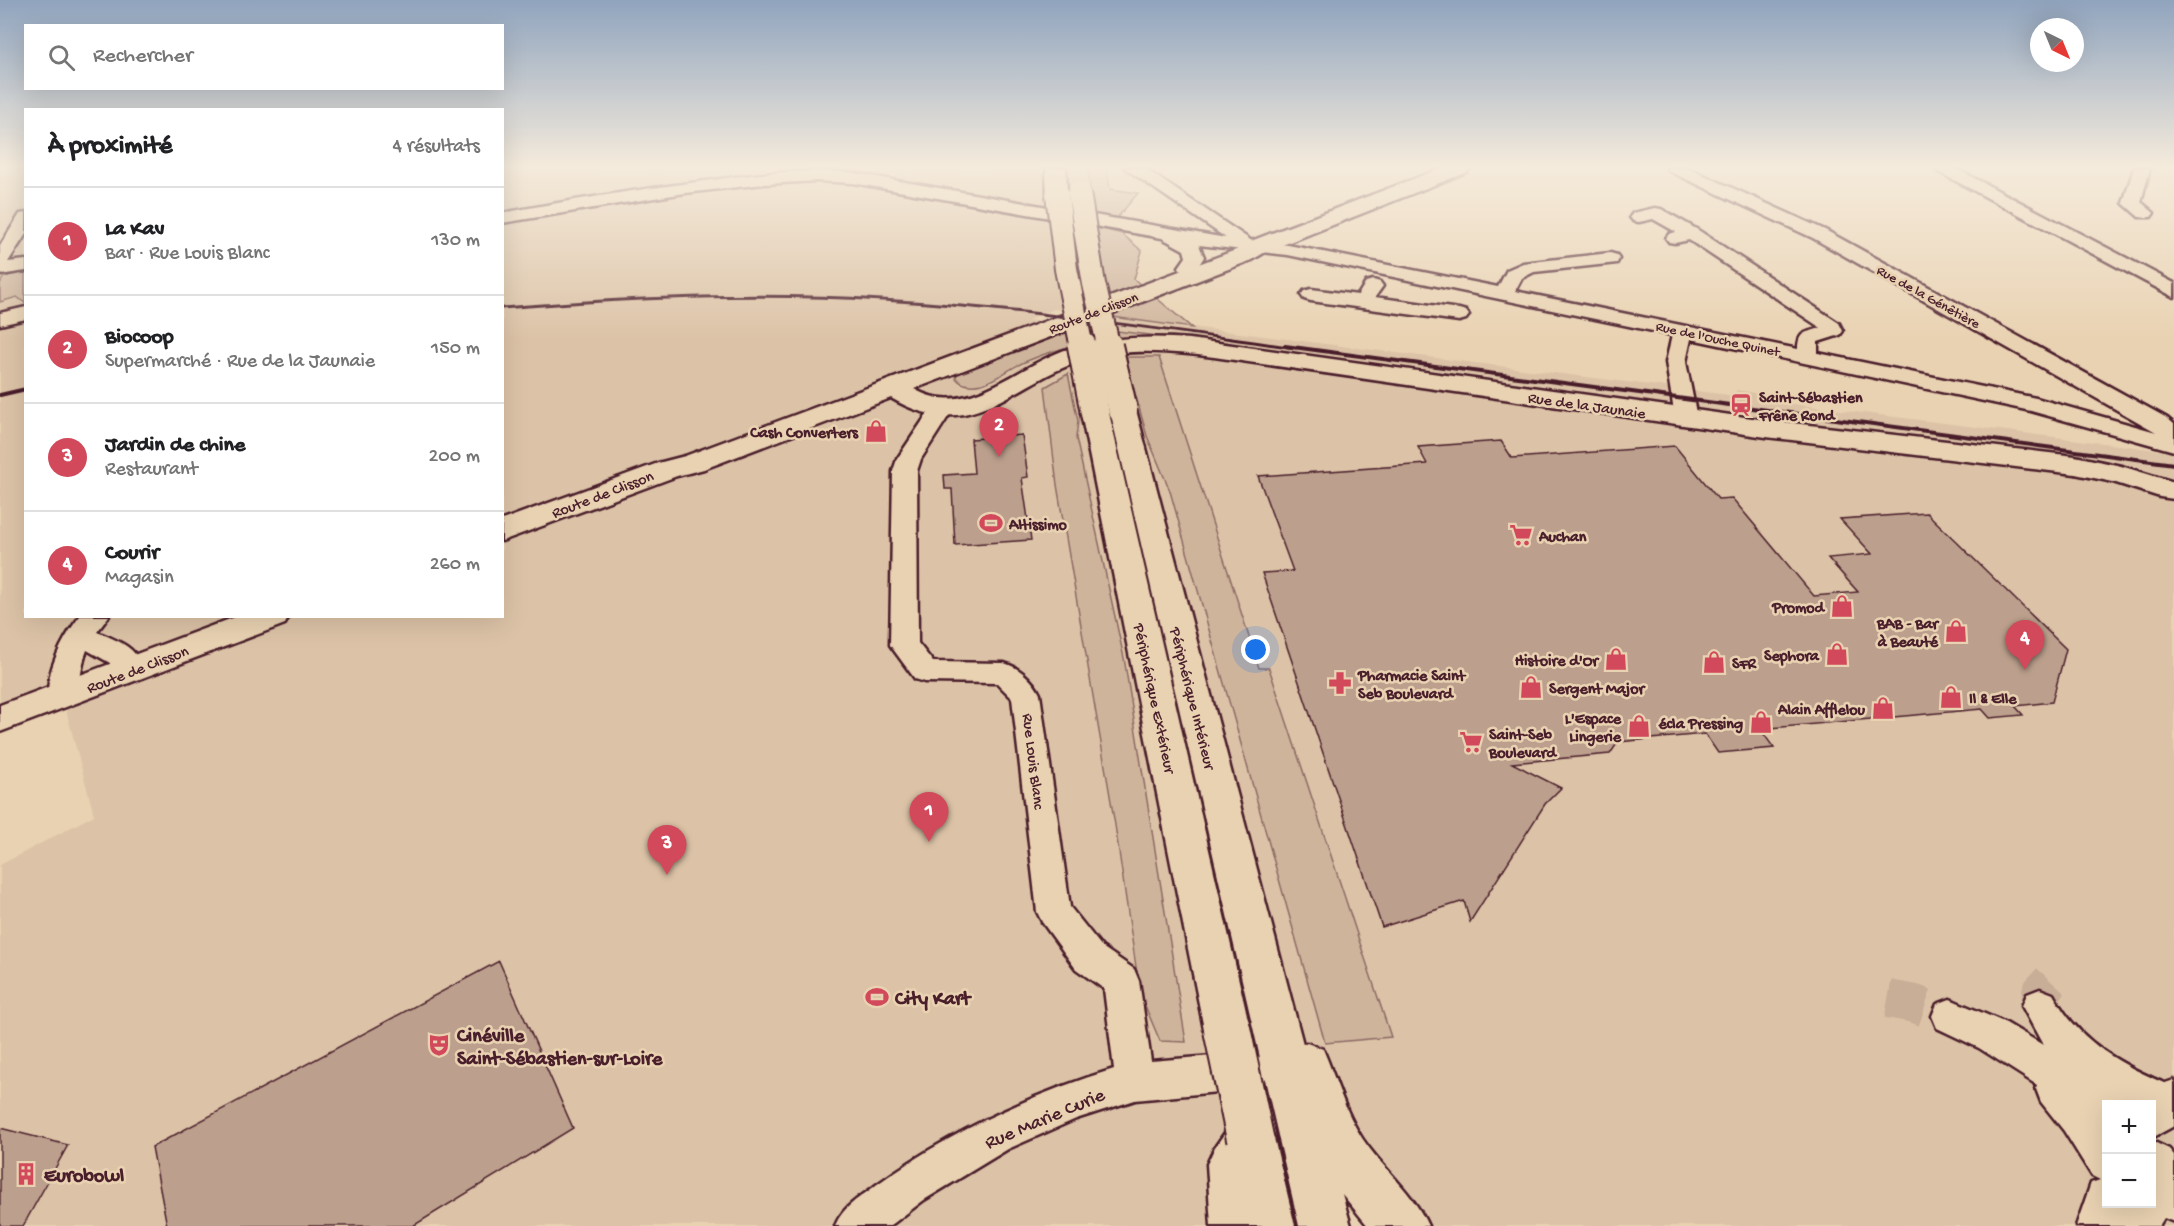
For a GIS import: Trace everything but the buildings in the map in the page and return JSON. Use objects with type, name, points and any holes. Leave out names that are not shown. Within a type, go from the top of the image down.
[{"type":"main road","name":"Périphérique Extérieur","points":[[1069,225],[1066,269],[1109,412],[1227,1029],[1269,1226]]},
{"type":"main road","name":"Route de Clisson","points":[[504,530],[668,468],[694,463],[903,382],[1244,255],[1259,246],[1313,225]]},
{"type":"main road","name":"Route de Clisson","points":[[903,382],[1010,338],[1021,333],[1026,327],[1234,250],[1259,246]]},
{"type":"main road","name":"Rue de la Jaunaie","points":[[903,382],[921,404],[942,409],[972,405],[1057,362],[1088,351],[1162,345],[1354,368],[1514,394],[1686,418],[2010,459],[2075,465],[2173,493]]},
{"type":"main road","name":"Rue de la Jaunaie","points":[[903,382],[965,396],[998,390]]},
{"type":"main road","name":"Périphérique Intérieur","points":[[1109,412],[1249,921],[1285,1022],[1307,1107],[1325,1226]]},
{"type":"main road","name":"Route de Clisson","points":[[0,719],[268,618]]},
{"type":"main road","points":[[1307,1107],[1364,1185],[1402,1226]]},
{"type":"main road","points":[[1237,1226],[1232,1164],[1250,1138]]},
{"type":"main road","points":[[2130,1226],[2140,1208]]},
{"type":"street","points":[[0,261],[22,225]]},
{"type":"street","points":[[1120,225],[1231,245],[1259,246]]},
{"type":"street","points":[[1220,225],[1239,239],[1259,246]]},
{"type":"street","points":[[1670,225],[1684,236],[1832,327],[1833,331],[1828,334],[1808,339],[1808,356]]},
{"type":"street","name":"Rue de la Génêtière","points":[[1800,225],[2159,423],[2170,432],[2174,439]]},
{"type":"street","points":[[2050,225],[2174,291]]},
{"type":"street","points":[[1152,231],[1179,239],[1193,248],[1195,257],[1188,267]]},
{"type":"street","name":"Rue de l'Ouche Quinet","points":[[1259,246],[1383,269],[2036,405],[2174,444]]},
{"type":"street","points":[[1504,294],[1514,274],[1530,267],[1610,259]]},
{"type":"street","points":[[0,269],[24,265]]},
{"type":"street","points":[[1363,301],[1383,269]]},
{"type":"street","points":[[1311,295],[1459,315]]},
{"type":"street","points":[[0,319],[24,313]]},
{"type":"street","points":[[1683,331],[1676,362],[1686,418]]},
{"type":"street","name":"Rue Louis Blanc","points":[[942,409],[909,459],[905,471],[904,645],[925,672],[1004,673],[1026,694],[1054,912],[1089,958],[1121,981],[1135,1081]]},
{"type":"street","points":[[62,696],[71,649],[88,626],[124,659],[125,672]]},
{"type":"street","points":[[2040,1006],[2058,1038],[2108,1077],[2165,1107]]},
{"type":"street","points":[[1950,1016],[1990,1034],[2050,1070],[2102,1113]]},
{"type":"street","points":[[2011,1047],[2052,1085],[2078,1117],[2102,1156]]},
{"type":"street","name":"Rue Marie Curie","points":[[856,1226],[910,1186],[994,1135],[1072,1101],[1135,1081],[1254,1070]]},
{"type":"street","points":[[2097,1226],[2103,1208]]},
{"type":"shaded area","points":[[0,225],[24,225],[24,618],[504,618],[504,225],[1093,225],[1113,317],[1737,396],[1736,390],[1768,395],[1770,401],[2174,452],[2174,1226],[1411,1226],[1347,1199],[1271,1226],[0,1226],[0,865],[94,815],[59,684],[0,705]],"holes":[[[1054,309],[1112,317],[1116,330],[1028,320]]]},
{"type":"shaded area","points":[[1094,227],[1122,234],[1142,251],[1134,279],[1192,328],[1113,317]]},
{"type":"shaded area","points":[[24,270],[24,302],[17,297],[0,302],[0,284],[3,278]]},
{"type":"shaded area","points":[[1075,326],[1167,337],[1113,339],[1061,349],[1021,364],[982,384],[968,385],[956,378],[957,372]]},
{"type":"shaded area","points":[[1125,357],[1159,357],[1259,668],[1269,668],[1391,1037],[1325,1043],[1170,491],[1147,436]]},
{"type":"shaded area","points":[[1068,374],[1078,421],[1076,438],[1124,658],[1186,1042],[1160,1041],[1140,994],[1115,825],[1057,485],[1045,387]]},
{"type":"tunnel","points":[[2040,1006],[2041,992],[2051,981]]},
{"type":"tunnel","points":[[1888,999],[1915,1004],[1950,1016]]},
{"type":"railway","points":[[504,308],[597,301],[739,296],[882,300],[1038,314],[1296,348]]},
{"type":"railway","points":[[1285,346],[2174,464]]},
{"type":"railway","points":[[0,395],[24,389]]},
{"type":"place","name":"Saint-Sébastien Frêne Rond","points":[[1741,405]]},
{"type":"place","name":"Cash Converters","points":[[876,431]]},
{"type":"place","name":"Biocoop","points":[[999,457]]},
{"type":"place","name":"Altissimo","points":[[991,523]]},
{"type":"place","name":"Auchan","points":[[1521,535]]},
{"type":"place","name":"Promod","points":[[1842,606]]},
{"type":"place","name":"BAB - Bar à Beauté","points":[[1956,631]]},
{"type":"place","name":"Sephora","points":[[1837,654]]},
{"type":"place","name":"Histoire d'Or","points":[[1616,659]]},
{"type":"place","name":"SFR","points":[[1714,662]]},
{"type":"place","name":"Courir","points":[[2025,670]]},
{"type":"place","name":"Pharmacie Saint Seb Boulevard","points":[[1340,683]]},
{"type":"place","name":"Sergent Major","points":[[1531,687]]},
{"type":"place","name":"Il & Elle","points":[[1951,697]]},
{"type":"place","name":"Alain Afflelou","points":[[1883,708]]},
{"type":"place","name":"écla Pressing","points":[[1761,722]]},
{"type":"place","name":"L'Espace Lingerie","points":[[1639,726]]},
{"type":"place","name":"Saint-Seb Boulevard","points":[[1471,742]]},
{"type":"place","name":"La Kav","points":[[929,842]]},
{"type":"place","name":"Jardin de chine","points":[[667,875]]},
{"type":"place","name":"City Kart","points":[[877,997]]},
{"type":"place","name":"Cinéville Saint-Sébastien-sur-Loire","points":[[439,1045]]},
{"type":"place","name":"Eurobowl","points":[[26,1174]]}]
